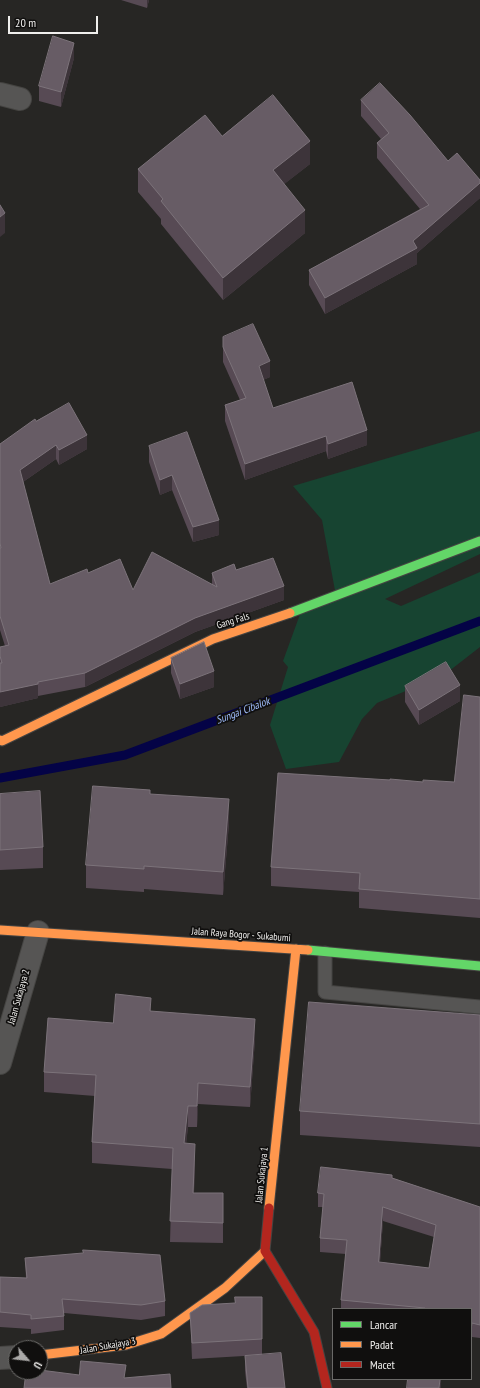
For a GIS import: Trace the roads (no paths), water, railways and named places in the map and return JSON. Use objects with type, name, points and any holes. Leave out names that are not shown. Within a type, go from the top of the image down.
[{"type":"main road","name":"Gang Fals","points":[[0,740],[2,741],[213,639],[266,622],[480,541]]},
{"type":"main road","name":"Jalan Raya Bogor - Sukabumi","points":[[0,930],[296,949],[480,966]]},
{"type":"main road","name":"Jalan Sukajaya 1","points":[[265,1251],[296,949]]},
{"type":"main road","name":"Jalan Sukajaya 3","points":[[48,1354],[126,1345],[161,1334],[225,1288],[265,1251]]},
{"type":"main road","points":[[265,1251],[314,1332],[327,1388]]},
{"type":"street","name":"Jalan Sukajaya 2","points":[[0,1063],[38,932]]},
{"type":"lane","points":[[326,952],[325,992],[480,1007]]},
{"type":"waterway","name":"Sungai Cibalok","points":[[0,778],[125,755],[480,621]]}]
